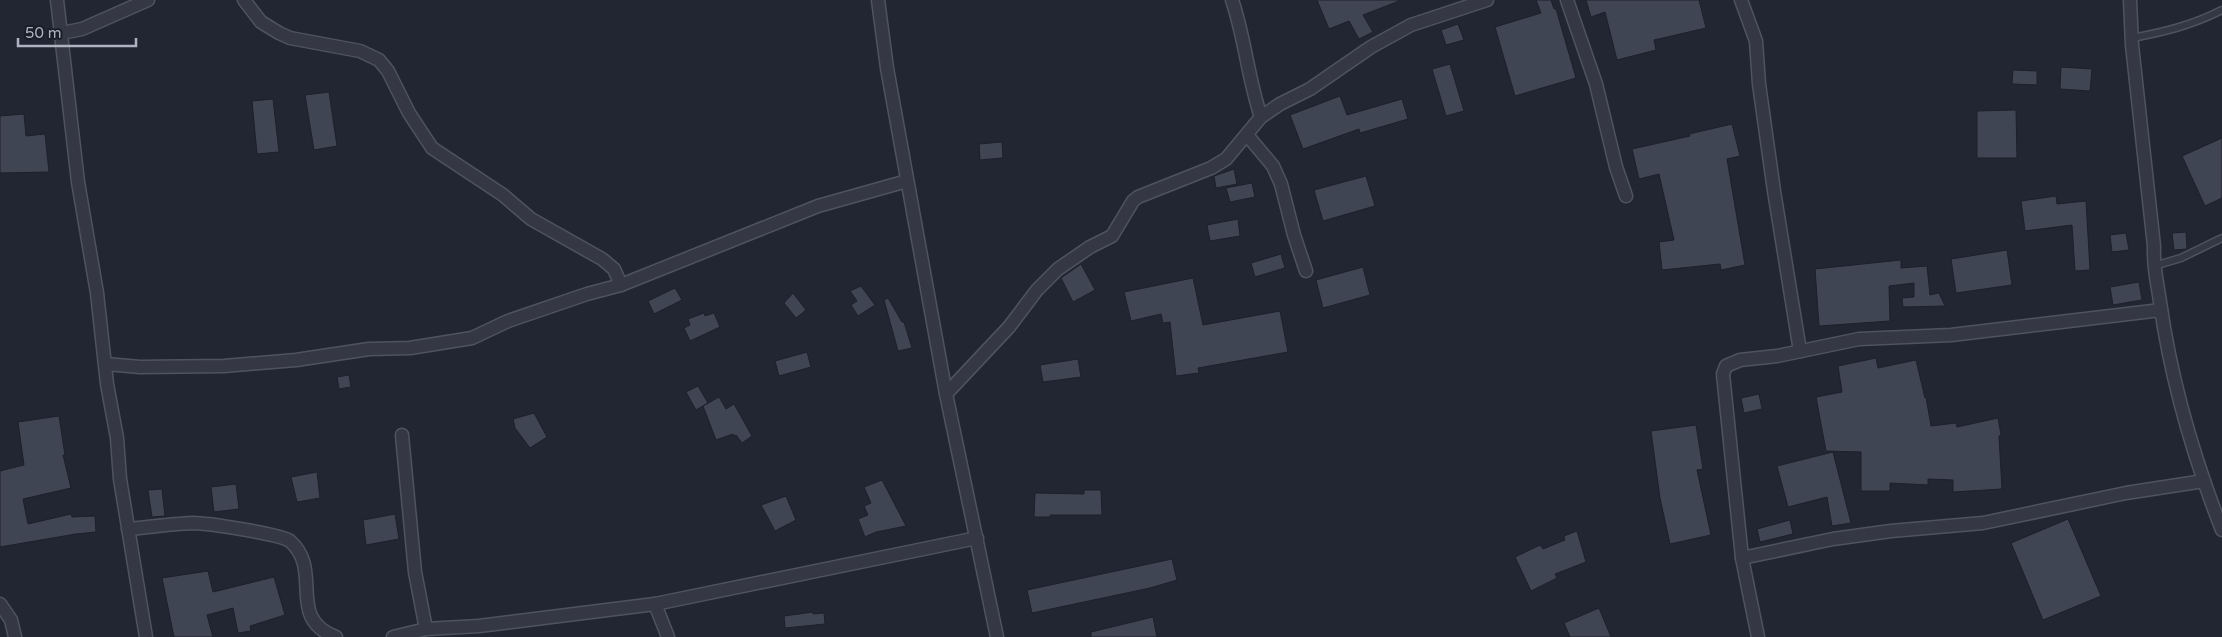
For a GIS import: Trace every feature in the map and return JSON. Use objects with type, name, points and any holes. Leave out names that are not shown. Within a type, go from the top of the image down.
[{"type":"street","points":[[57,0],[76,164],[98,303],[128,529],[146,637]]},
{"type":"street","points":[[62,34],[82,29],[148,0]]},
{"type":"street","points":[[244,0],[261,22],[290,38],[360,51],[379,60],[388,71],[409,112],[432,148],[503,195],[531,219],[602,259],[614,268],[622,285]]},
{"type":"street","points":[[878,0],[907,181],[946,394],[997,637]]},
{"type":"street","points":[[1232,0],[1239,20],[1248,70],[1262,117]]},
{"type":"street","points":[[946,394],[1009,326],[1037,290],[1058,269],[1082,252],[1112,236],[1138,196],[1211,168],[1226,159],[1262,117],[1280,104],[1310,89],[1370,47],[1411,25],[1487,0]]},
{"type":"street","points":[[1568,0],[1596,84],[1616,167],[1626,196]]},
{"type":"street","points":[[1741,0],[1756,41],[1759,84],[1772,181],[1800,351]]},
{"type":"street","points":[[2130,0],[2132,38],[2154,246],[2153,266],[2162,310],[2168,355],[2183,416],[2222,530]]},
{"type":"street","points":[[1247,135],[1273,166],[1281,184],[1306,272]]},
{"type":"street","points":[[106,364],[140,368],[224,366],[296,360],[369,349],[410,348],[472,338],[508,321],[559,303],[622,285],[818,206],[907,181]]},
{"type":"street","points":[[1758,637],[1742,558],[1724,388],[1724,369],[1730,363],[1777,356],[1859,339],[1961,334],[2162,310]]},
{"type":"street","points":[[402,435],[415,572],[426,629]]},
{"type":"street","points":[[1742,558],[1833,539],[1891,531],[1983,523],[2126,493],[2204,481]]},
{"type":"street","points":[[128,529],[194,523],[265,534],[288,540],[302,556],[307,576],[307,606],[310,617],[325,633],[336,637]]},
{"type":"street","points":[[393,637],[426,629],[479,626],[655,604],[977,538]]},
{"type":"street","points":[[0,604],[11,620],[15,637]]},
{"type":"street","points":[[655,604],[668,637]]},
{"type":"lane","points":[[2132,38],[2167,32],[2189,25],[2222,10]]},
{"type":"lane","points":[[2153,266],[2181,258],[2222,238]]},
{"type":"building","points":[[1317,0],[1399,1],[1363,15],[1373,32],[1359,39],[1349,21],[1329,29]]},
{"type":"building","points":[[1536,0],[1551,0],[1554,9],[1556,9],[1576,78],[1515,96],[1495,27],[1541,13]]},
{"type":"building","points":[[1586,0],[1699,0],[1706,28],[1654,40],[1656,50],[1617,60],[1605,12],[1591,17]]},
{"type":"building","points":[[1458,24],[1464,40],[1446,45],[1441,30]]},
{"type":"building","points":[[1450,64],[1464,111],[1446,116],[1432,69]]},
{"type":"building","points":[[2061,67],[2092,69],[2090,91],[2060,89]]},
{"type":"building","points":[[2013,70],[2037,71],[2037,85],[2012,84]]},
{"type":"building","points":[[329,92],[337,146],[314,150],[305,95]]},
{"type":"building","points":[[1340,96],[1347,115],[1402,99],[1408,119],[1360,133],[1359,129],[1303,149],[1290,115]]},
{"type":"building","points":[[273,99],[279,152],[257,154],[252,101]]},
{"type":"building","points":[[2016,110],[2017,158],[1977,158],[1977,111]]},
{"type":"building","points":[[24,114],[26,136],[45,134],[49,172],[0,173],[0,116]]},
{"type":"building","points":[[1732,124],[1740,156],[1727,159],[1745,265],[1721,270],[1720,264],[1662,270],[1659,242],[1674,240],[1659,174],[1639,179],[1632,149]]},
{"type":"building","points":[[2222,138],[2222,198],[2205,206],[2182,156]]},
{"type":"building","points":[[1002,142],[1003,158],[980,160],[979,144]]},
{"type":"building","points":[[1234,169],[1237,184],[1216,188],[1214,176]]},
{"type":"building","points":[[1366,176],[1375,206],[1323,221],[1314,190]]},
{"type":"building","points":[[1252,183],[1255,197],[1230,202],[1226,188]]},
{"type":"building","points":[[2056,196],[2057,204],[2086,201],[2090,270],[2075,271],[2072,225],[2025,231],[2021,201]]},
{"type":"building","points":[[1238,219],[1240,236],[1210,241],[1207,225]]},
{"type":"building","points":[[2186,232],[2187,249],[2174,250],[2172,233]]},
{"type":"building","points":[[2126,233],[2129,250],[2112,252],[2110,235]]},
{"type":"building","points":[[2007,250],[2012,285],[1956,293],[1951,259]]},
{"type":"building","points":[[1281,254],[1285,268],[1255,277],[1251,263]]},
{"type":"building","points":[[1901,260],[1901,268],[1927,266],[1930,295],[1939,293],[1945,306],[1903,307],[1902,298],[1914,297],[1914,283],[1889,286],[1890,321],[1819,326],[1815,269]]},
{"type":"building","points":[[1081,264],[1095,290],[1073,302],[1061,278]]},
{"type":"building","points":[[1363,267],[1370,295],[1323,308],[1316,280]]},
{"type":"building","points":[[1193,278],[1203,325],[1280,311],[1288,352],[1198,368],[1199,373],[1176,376],[1170,322],[1163,323],[1161,314],[1131,321],[1124,292]]},
{"type":"building","points":[[2139,282],[2142,300],[2113,305],[2110,287]]},
{"type":"building","points":[[861,286],[875,305],[858,316],[851,305],[857,301],[850,291]]},
{"type":"building","points":[[675,288],[682,300],[654,314],[648,301]]},
{"type":"building","points":[[793,293],[806,310],[796,318],[784,303]]},
{"type":"building","points":[[888,298],[902,322],[904,322],[912,348],[898,351],[884,300]]},
{"type":"building","points":[[704,313],[705,316],[714,313],[720,327],[690,341],[684,328],[690,325],[688,319]]},
{"type":"building","points":[[807,352],[811,367],[779,376],[775,361]]},
{"type":"building","points":[[1876,358],[1878,368],[1916,360],[1926,397],[1931,426],[1956,423],[1957,427],[1998,418],[2001,435],[1999,436],[2002,489],[1953,492],[1953,480],[1928,479],[1928,485],[1890,483],[1890,491],[1861,491],[1861,452],[1826,451],[1816,397],[1842,392],[1838,366]]},
{"type":"building","points":[[1078,359],[1081,377],[1043,382],[1040,365]]},
{"type":"building","points":[[349,375],[351,387],[339,389],[337,377]]},
{"type":"building","points":[[698,386],[708,403],[696,410],[686,392]]},
{"type":"building","points":[[1759,394],[1762,409],[1744,413],[1741,398]]},
{"type":"building","points":[[719,397],[726,409],[734,404],[752,436],[742,443],[733,434],[716,440],[703,406]]},
{"type":"building","points":[[534,413],[547,437],[530,448],[515,428],[513,419]]},
{"type":"building","points":[[59,416],[65,455],[63,455],[71,488],[23,499],[28,524],[71,514],[72,517],[95,516],[96,532],[0,547],[0,471],[24,465],[18,422]]},
{"type":"building","points":[[1696,425],[1703,469],[1697,470],[1711,535],[1670,544],[1660,498],[1651,431]]},
{"type":"building","points":[[1833,452],[1851,523],[1832,526],[1827,497],[1788,507],[1777,466]]},
{"type":"building","points":[[317,472],[320,498],[297,502],[291,477]]},
{"type":"building","points":[[882,480],[906,526],[876,532],[865,537],[858,519],[868,515],[864,506],[871,503],[864,487]]},
{"type":"building","points":[[236,484],[239,509],[214,512],[211,487]]},
{"type":"building","points":[[162,489],[165,516],[152,517],[148,490]]},
{"type":"building","points":[[1084,490],[1101,490],[1102,515],[1050,515],[1050,517],[1034,517],[1035,493],[1084,494]]},
{"type":"building","points":[[786,496],[796,520],[775,531],[761,505]]},
{"type":"building","points":[[395,514],[399,539],[366,545],[363,520]]},
{"type":"building","points":[[2068,519],[2101,596],[2043,620],[2011,543]]},
{"type":"building","points":[[1790,520],[1793,534],[1760,542],[1757,529]]},
{"type":"building","points":[[1577,531],[1586,562],[1555,574],[1557,578],[1531,591],[1515,557],[1540,545],[1543,549],[1565,540],[1564,536]]},
{"type":"building","points":[[1172,559],[1177,580],[1150,588],[1032,613],[1027,590]]},
{"type":"building","points":[[208,571],[213,592],[274,577],[285,615],[250,626],[251,631],[238,633],[233,608],[207,615],[213,637],[174,637],[162,578]]},
{"type":"building","points":[[1599,608],[1611,637],[1570,637],[1564,623]]},
{"type":"building","points":[[813,612],[813,614],[824,613],[825,624],[785,628],[784,616]]},
{"type":"building","points":[[1153,617],[1157,637],[1091,637],[1091,632]]}]
